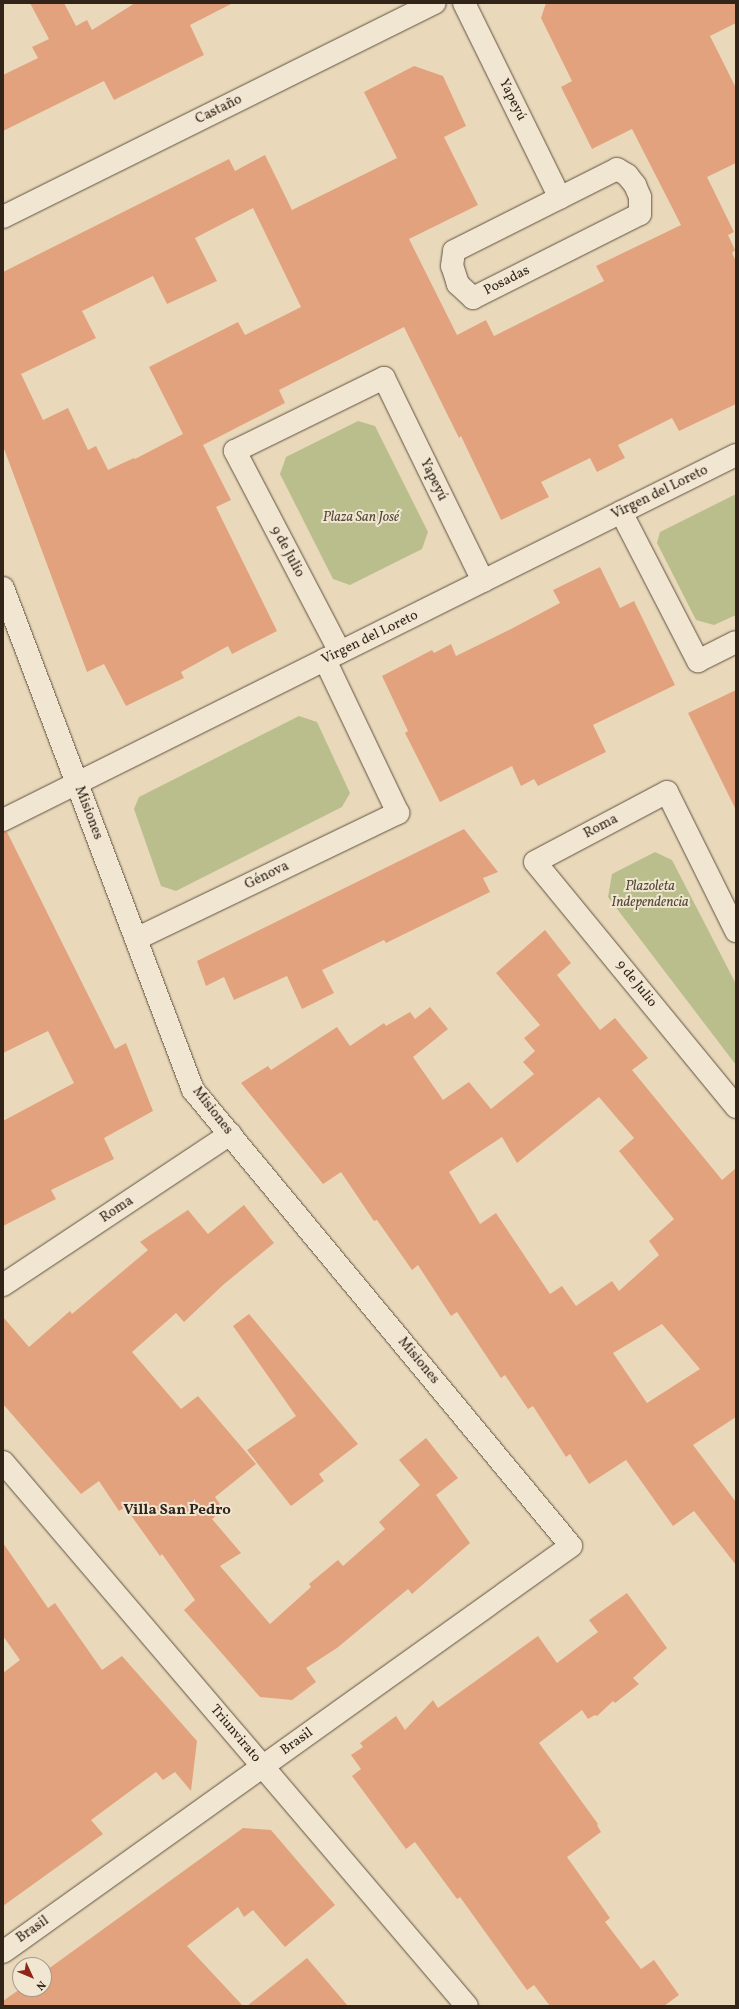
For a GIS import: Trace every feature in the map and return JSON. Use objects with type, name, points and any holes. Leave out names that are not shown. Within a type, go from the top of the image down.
[{"type":"street","name":"Castaño","points":[[3,217],[434,3]]},
{"type":"street","name":"Yapeyú","points":[[464,3],[560,198]]},
{"type":"street","name":"Posadas","points":[[617,169],[627,175],[636,185],[640,197],[640,214],[473,298],[462,289],[453,273],[452,260],[454,251],[560,198],[617,169]]},
{"type":"street","name":"Yapeyú","points":[[384,378],[483,581]]},
{"type":"street","name":"9 de Julio","points":[[384,378],[235,452],[332,656],[398,813]]},
{"type":"street","name":"Virgen del Loreto","points":[[3,820],[736,455]]},
{"type":"street","points":[[621,512],[698,661],[736,642]]},
{"type":"street","name":"Misiones","points":[[3,588],[193,1090],[571,1546]]},
{"type":"street","name":"Roma","points":[[535,862],[667,792],[736,931]]},
{"type":"street","name":"Génova","points":[[136,939],[398,813]]},
{"type":"street","name":"9 de Julio","points":[[535,862],[736,1107]]},
{"type":"street","name":"Roma","points":[[3,1285],[230,1134]]},
{"type":"street","name":"Triunvirato","points":[[3,1462],[466,2006]]},
{"type":"street","name":"Brasil","points":[[3,1952],[571,1546]]},
{"type":"green space","name":"Plaza San José","points":[[358,421],[375,426],[428,532],[422,549],[350,585],[333,579],[280,474],[286,457]]},
{"type":"green space","points":[[736,494],[736,615],[714,625],[696,620],[657,543],[660,532]]},
{"type":"green space","points":[[299,716],[317,722],[350,793],[342,807],[176,891],[161,886],[134,809],[139,797]]},
{"type":"green space","name":"Plazoleta Independencia","points":[[655,852],[672,860],[736,984],[736,1065],[608,897],[612,874]]},
{"type":"building","points":[[30,3],[64,3],[76,26],[87,20],[92,30],[135,3],[233,3],[190,25],[204,55],[114,100],[104,81],[3,131],[3,75],[38,58],[32,47],[49,39]]},
{"type":"building","points":[[546,3],[736,3],[736,23],[710,36],[736,88],[736,163],[707,177],[734,232],[728,235],[735,250],[732,253],[736,261],[736,404],[679,431],[672,418],[618,445],[625,458],[597,472],[590,458],[541,482],[549,497],[501,520],[461,436],[459,438],[404,327],[279,390],[285,403],[203,445],[231,500],[216,507],[277,631],[232,654],[228,646],[181,672],[184,678],[126,706],[104,664],[87,672],[3,446],[3,272],[229,159],[235,171],[265,155],[292,210],[397,158],[364,92],[414,66],[443,76],[466,126],[444,137],[478,205],[409,239],[457,335],[486,320],[494,336],[604,281],[596,266],[681,225],[632,129],[592,149],[561,87],[572,81],[541,18]],"holes":[[[253,208],[301,307],[245,335],[238,322],[149,367],[183,434],[135,459],[134,458],[108,470],[96,446],[88,450],[68,408],[43,420],[21,374],[96,338],[82,311],[153,276],[167,304],[217,281],[195,238]]]},
{"type":"building","points":[[600,567],[620,608],[634,601],[675,685],[593,725],[606,752],[538,786],[534,779],[521,786],[512,766],[440,802],[405,733],[408,731],[382,676],[432,650],[434,653],[451,644],[456,656],[511,629],[560,603],[553,590]]},
{"type":"building","points":[[736,690],[736,810],[688,713]]},
{"type":"building","points":[[464,829],[498,872],[483,878],[490,892],[386,943],[384,940],[322,970],[334,993],[302,1009],[287,976],[234,1000],[224,977],[206,986],[197,961]]},
{"type":"building","points":[[3,832],[7,832],[115,1049],[126,1043],[153,1111],[104,1138],[114,1159],[51,1190],[56,1199],[3,1226],[3,1121],[74,1083],[48,1031],[3,1053]]},
{"type":"building","points":[[545,930],[571,963],[557,975],[600,1030],[615,1018],[648,1058],[632,1070],[722,1180],[736,1168],[736,1417],[693,1445],[736,1502],[736,1565],[694,1511],[673,1526],[626,1460],[589,1484],[570,1454],[566,1457],[533,1406],[528,1409],[505,1375],[501,1378],[457,1312],[451,1316],[418,1265],[412,1270],[377,1220],[374,1221],[341,1172],[323,1184],[241,1083],[268,1066],[271,1070],[337,1027],[350,1046],[384,1023],[386,1026],[410,1012],[415,1019],[430,1007],[448,1029],[413,1057],[443,1100],[469,1082],[491,1109],[534,1074],[523,1062],[535,1051],[524,1038],[540,1025],[496,973]],"holes":[[[599,1097],[634,1138],[619,1151],[674,1219],[649,1241],[659,1255],[619,1291],[612,1281],[576,1306],[562,1286],[550,1294],[496,1213],[480,1224],[449,1172],[502,1137],[517,1163]],[[662,1324],[700,1369],[647,1403],[613,1353]]]},
{"type":"building","points":[[244,1205],[274,1243],[223,1285],[184,1322],[176,1313],[132,1352],[181,1409],[198,1396],[256,1464],[215,1497],[224,1510],[212,1519],[241,1553],[220,1566],[270,1624],[311,1587],[309,1584],[338,1560],[343,1566],[385,1529],[379,1522],[420,1485],[399,1460],[426,1438],[458,1478],[436,1495],[470,1543],[412,1594],[408,1589],[337,1648],[306,1668],[316,1682],[292,1700],[260,1697],[184,1610],[195,1600],[162,1554],[160,1556],[125,1507],[119,1511],[99,1481],[81,1494],[3,1404],[3,1317],[29,1347],[70,1311],[72,1314],[148,1250],[140,1242],[188,1210],[208,1234]]},
{"type":"building","points":[[249,1314],[358,1444],[319,1474],[324,1481],[291,1506],[247,1450],[296,1416],[233,1326]]},
{"type":"building","points":[[3,1543],[48,1608],[55,1603],[102,1670],[122,1656],[197,1741],[191,1791],[175,1772],[163,1780],[156,1772],[91,1820],[103,1834],[3,1906],[3,1673],[20,1660],[3,1636]]},
{"type":"building","points":[[627,1593],[667,1648],[633,1678],[639,1684],[615,1703],[613,1701],[597,1716],[595,1715],[588,1719],[582,1710],[539,1743],[598,1824],[597,1825],[601,1832],[567,1857],[610,1918],[605,1922],[641,1969],[654,1960],[679,1995],[664,2006],[550,2006],[534,1985],[527,1990],[460,1897],[457,1899],[415,1842],[406,1849],[352,1776],[361,1769],[351,1755],[363,1747],[360,1743],[396,1716],[405,1730],[433,1700],[438,1708],[538,1636],[557,1663],[598,1632],[589,1620]]},
{"type":"building","points":[[243,1828],[271,1830],[335,1905],[285,1947],[253,1910],[244,1917],[238,1907],[187,1946],[243,2006],[3,2006],[3,2001],[12,1995],[12,1997],[52,1997],[52,1966]]},
{"type":"building","points":[[307,1958],[348,2006],[247,2006]]},
{"type":"district","name":"Villa San Pedro","points":[[177,1511]]}]
